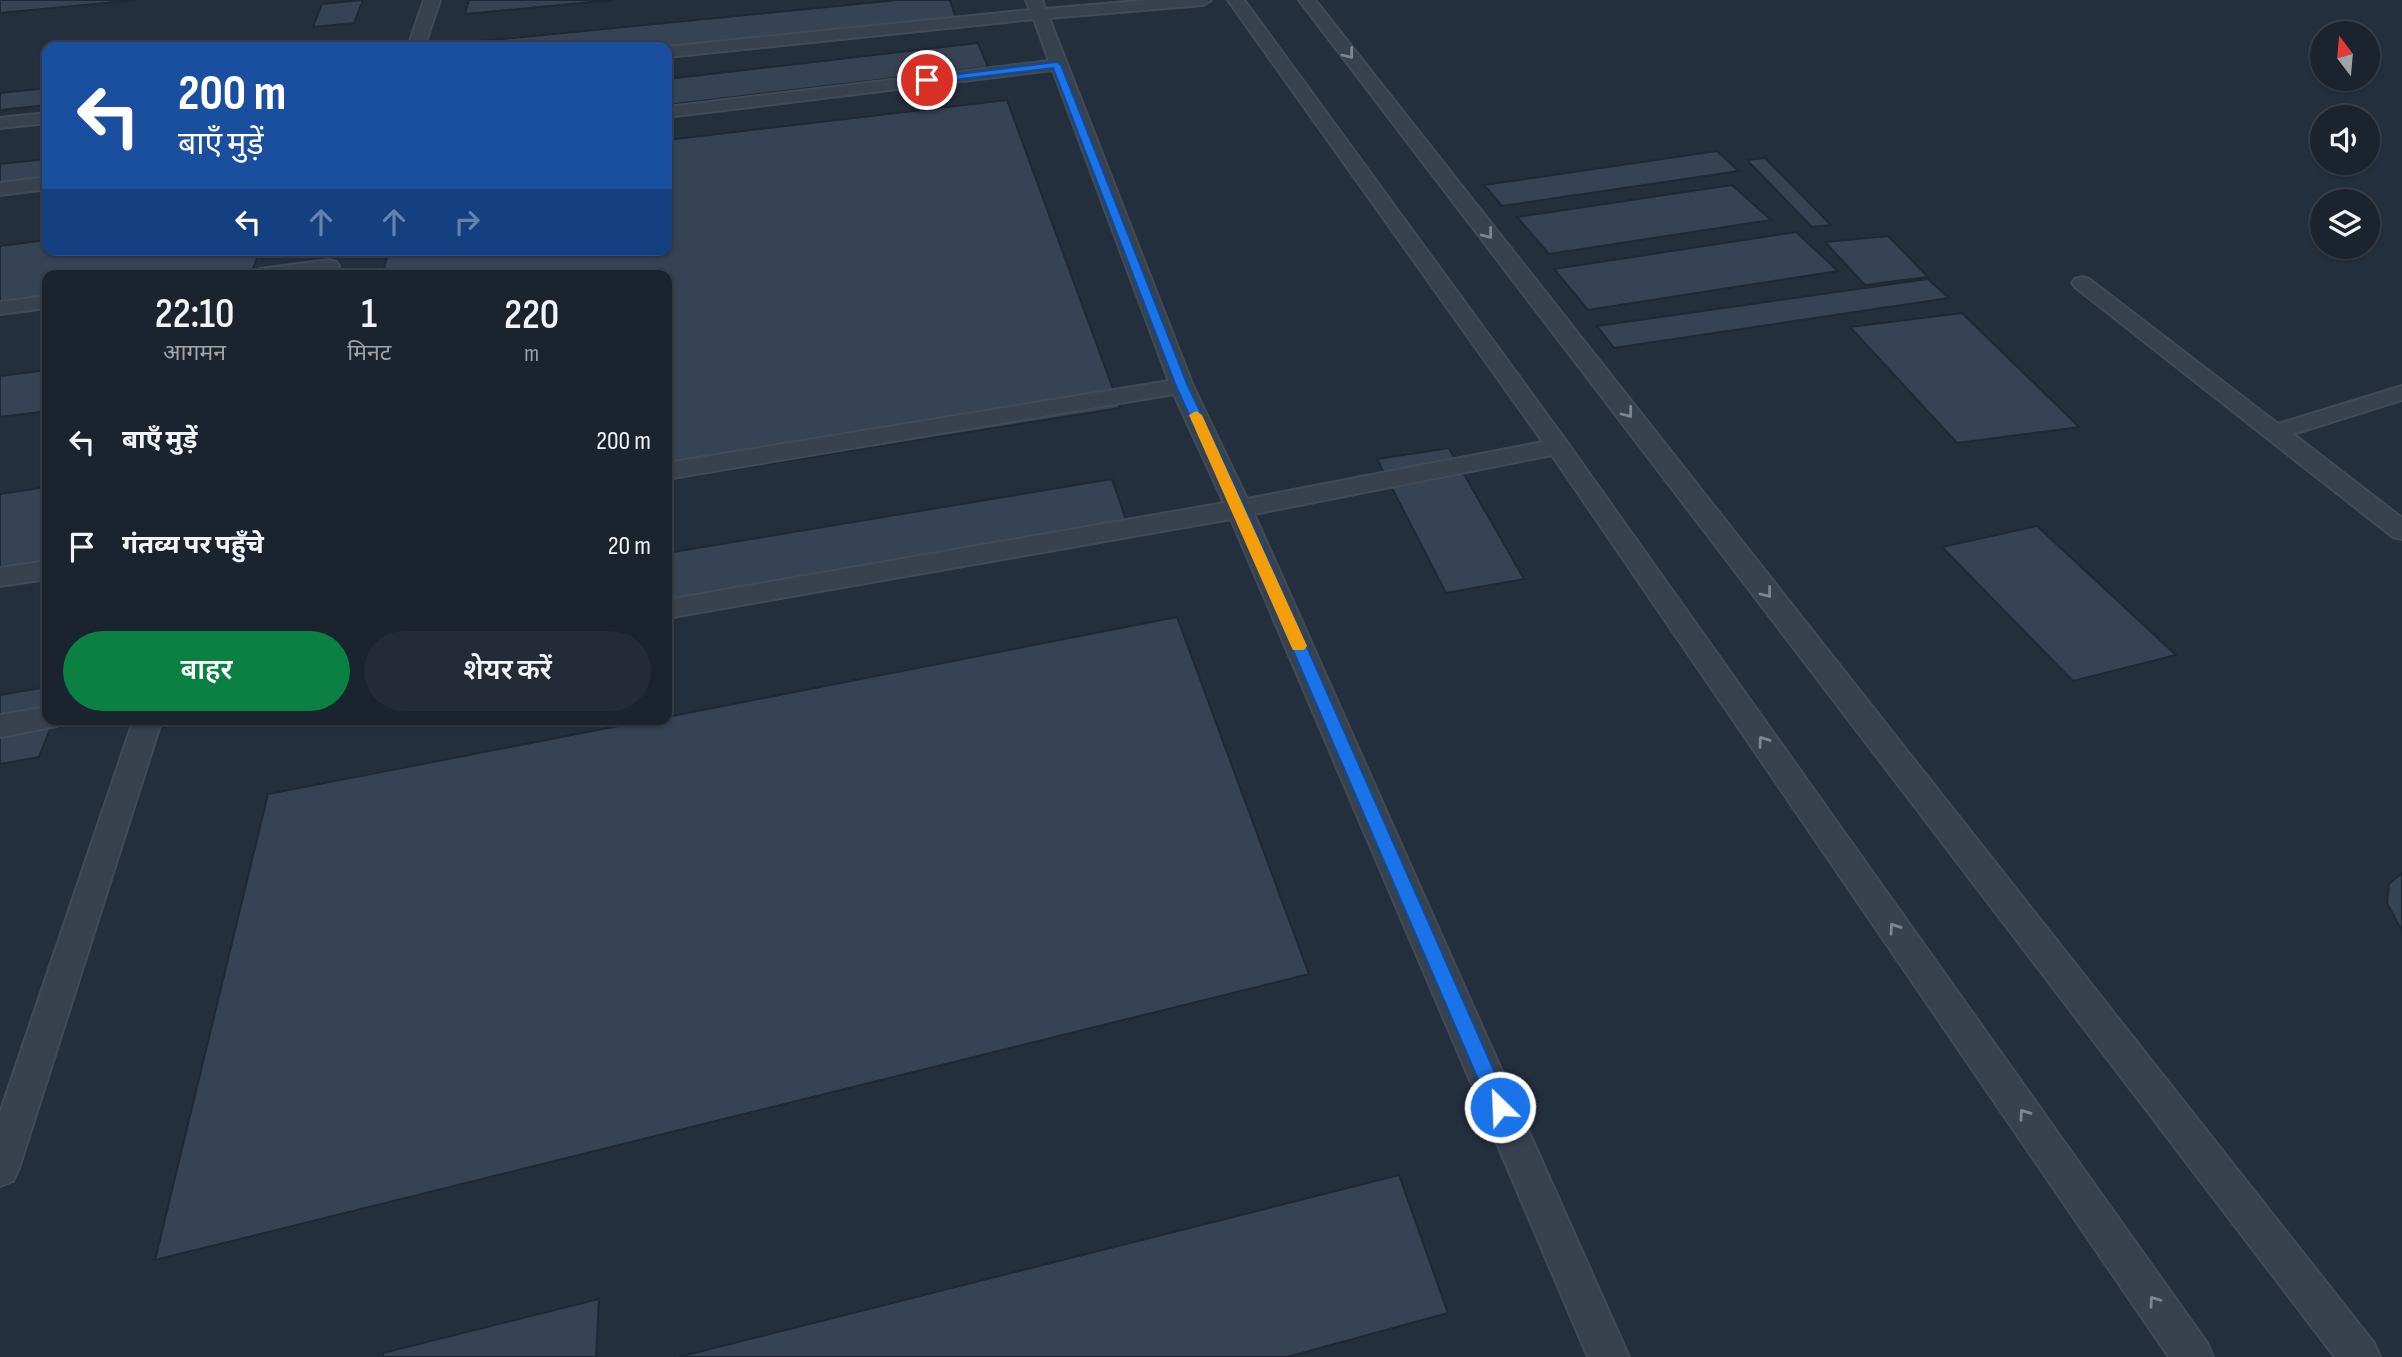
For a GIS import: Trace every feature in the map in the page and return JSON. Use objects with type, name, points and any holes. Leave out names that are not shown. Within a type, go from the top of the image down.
[{"type":"lane","points":[[418,42],[432,0]]},
{"type":"lane","points":[[672,51],[1035,7],[1203,0]]},
{"type":"lane","points":[[1236,0],[1558,446],[2193,1357]]},
{"type":"lane","points":[[1307,0],[2360,1357]]},
{"type":"lane","points":[[1035,7],[1182,386],[1239,509],[1609,1357]]},
{"type":"lane","points":[[672,111],[1057,65]]},
{"type":"lane","points":[[0,123],[42,119]]},
{"type":"lane","points":[[0,188],[42,184]]},
{"type":"lane","points":[[292,270],[330,264]]},
{"type":"lane","points":[[2082,283],[2402,531]]},
{"type":"lane","points":[[0,308],[42,303]]},
{"type":"lane","points":[[672,470],[1182,386]]},
{"type":"lane","points":[[2276,432],[2402,393]]},
{"type":"lane","points":[[672,608],[1239,509],[1558,446]]},
{"type":"lane","points":[[0,577],[42,571]]},
{"type":"lane","points":[[0,726],[42,719]]},
{"type":"lane","points":[[0,1168],[146,725]]},
{"type":"building","points":[[0,0],[137,0],[0,13]]},
{"type":"building","points":[[363,0],[354,23],[313,27],[322,4]]},
{"type":"building","points":[[469,0],[612,0],[465,14]]},
{"type":"building","points":[[898,0],[950,0],[956,19],[672,47],[672,42],[482,41]]},
{"type":"building","points":[[978,43],[988,67],[672,104],[672,78]]},
{"type":"building","points":[[42,89],[42,106],[0,110],[0,93]]},
{"type":"building","points":[[1007,100],[1120,408],[672,479],[672,270],[383,270],[387,256],[672,256],[672,139]]},
{"type":"building","points":[[1717,151],[1739,171],[1502,206],[1484,185]]},
{"type":"building","points":[[1765,158],[1831,225],[1812,227],[1747,160]]},
{"type":"building","points":[[42,160],[42,190],[0,194],[0,164]]},
{"type":"building","points":[[1732,185],[1771,220],[1549,254],[1517,217]]},
{"type":"building","points":[[1796,232],[1838,271],[1588,310],[1554,269]]},
{"type":"building","points":[[1888,236],[1928,277],[1865,285],[1825,242]]},
{"type":"building","points":[[42,241],[42,256],[258,256],[252,270],[42,270],[42,301],[0,306],[0,246]]},
{"type":"building","points":[[1928,279],[1949,298],[1614,348],[1597,326]]},
{"type":"building","points":[[1962,313],[2079,427],[1957,443],[1850,327]]},
{"type":"building","points":[[42,371],[42,412],[0,417],[0,376]]},
{"type":"building","points":[[1449,448],[1524,579],[1446,593],[1377,459]]},
{"type":"building","points":[[1112,479],[1128,526],[672,605],[672,552]]},
{"type":"building","points":[[42,488],[42,579],[0,585],[0,494]]},
{"type":"building","points":[[2037,526],[2176,655],[2073,681],[1942,547]]},
{"type":"building","points":[[1177,617],[1309,974],[155,1260],[268,794],[623,725],[672,725],[672,716]]},
{"type":"building","points":[[42,688],[42,725],[52,725],[39,757],[0,764],[0,695]]},
{"type":"building","points":[[2402,873],[2402,931],[2387,903],[2389,884]]},
{"type":"building","points":[[1399,1175],[1448,1313],[1287,1357],[679,1357]]},
{"type":"building","points":[[599,1299],[596,1357],[383,1357],[383,1353]]},
{"type":"slow traffic","points":[[1196,415],[1299,646]]},
{"type":"route","points":[[927,80],[1057,65],[1182,386],[1239,509],[1500,1107]]}]
